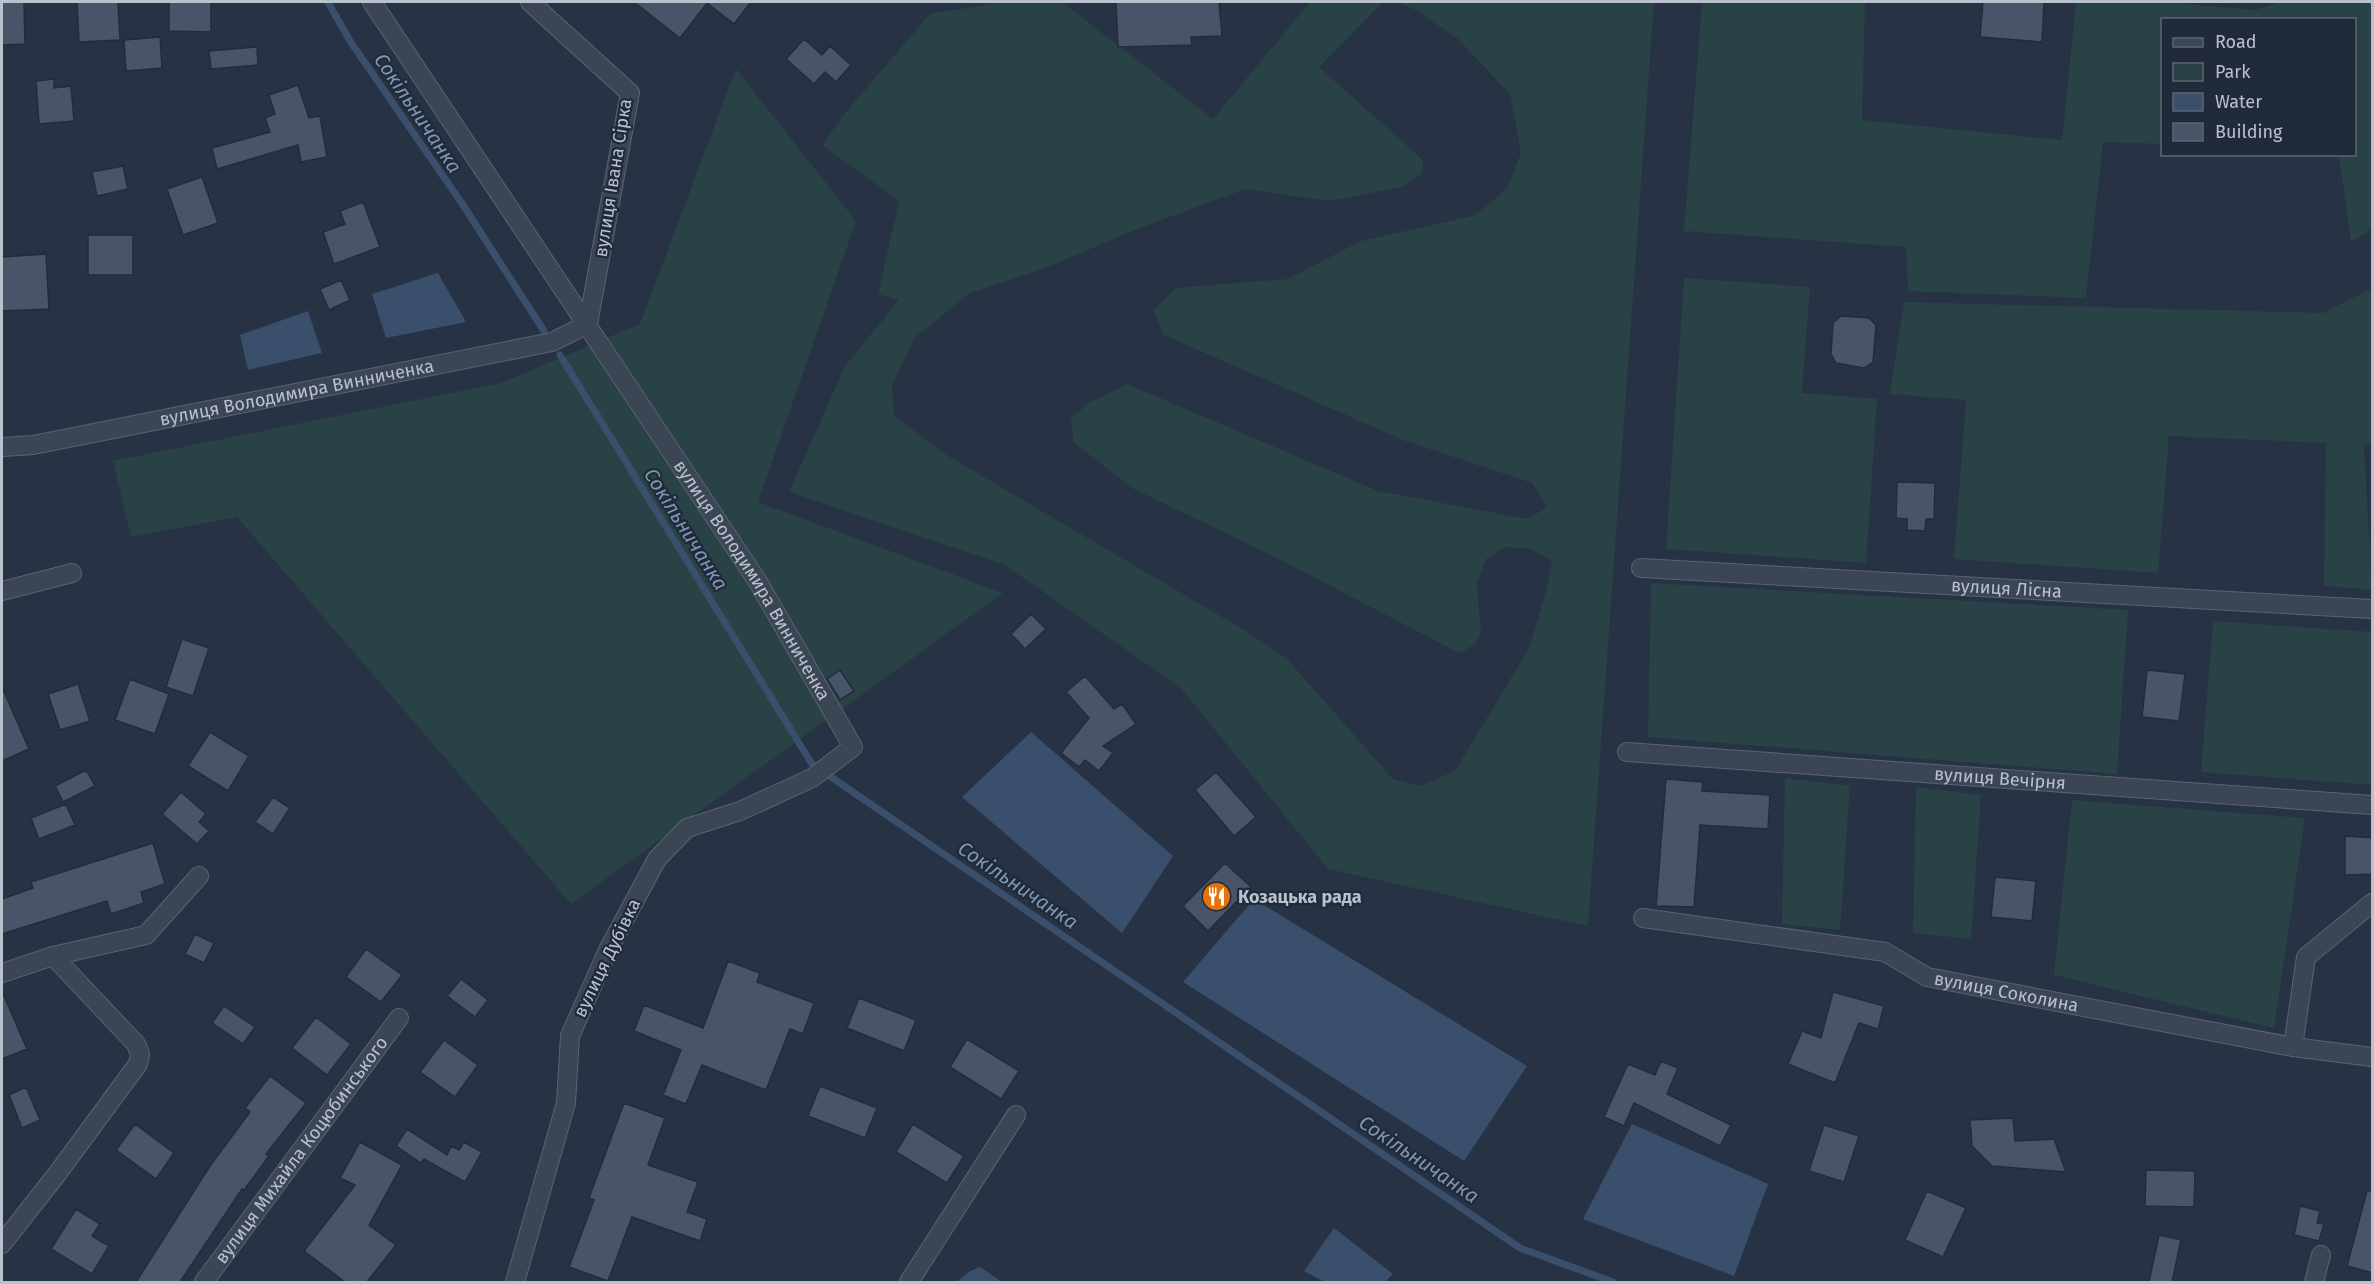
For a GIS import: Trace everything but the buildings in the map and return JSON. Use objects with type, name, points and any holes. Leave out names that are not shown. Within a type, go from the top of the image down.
[{"type":"street","name":"вулиця Володимира Винниченка","points":[[372,2],[758,582],[853,747]]},
{"type":"street","name":"вулиця Івана Сірка","points":[[530,2],[630,93],[588,324]]},
{"type":"street","name":"вулиця Володимира Винниченка","points":[[2,447],[33,445],[552,342],[588,324]]},
{"type":"street","name":"вулиця Лісна","points":[[1641,568],[2373,609]]},
{"type":"street","points":[[2,591],[72,573]]},
{"type":"street","name":"вулиця Дубівка","points":[[515,1282],[566,1103],[570,1036],[608,950],[657,859],[687,828],[740,812],[818,774],[853,747]]},
{"type":"street","name":"вулиця Вечірня","points":[[1627,752],[2373,805]]},
{"type":"street","points":[[2,973],[53,956],[146,935],[199,876]]},
{"type":"street","points":[[2293,1047],[2306,957],[2373,903]]},
{"type":"street","name":"вулиця Соколина","points":[[1643,918],[1886,952],[1927,977],[2293,1047],[2373,1057]]},
{"type":"street","points":[[2,1244],[138,1064],[140,1054],[136,1044],[53,956]]},
{"type":"street","name":"вулиця Михайла Коцюбинського","points":[[204,1282],[399,1018]]},
{"type":"street","points":[[909,1282],[1016,1114]]},
{"type":"street","points":[[2314,1282],[2321,1255]]},
{"type":"green space","points":[[1004,2],[1062,2],[1213,119],[1310,2],[1383,2],[1319,67],[1423,160],[1422,174],[1402,187],[1329,201],[1245,189],[1140,228],[1040,270],[970,293],[914,338],[892,386],[894,416],[948,456],[1246,631],[1287,659],[1393,779],[1420,786],[1455,771],[1529,648],[1547,588],[1552,561],[1531,549],[1505,547],[1486,559],[1477,584],[1481,633],[1474,645],[1459,653],[1277,558],[1134,489],[1074,443],[1071,418],[1090,402],[1127,384],[1378,491],[1528,519],[1547,507],[1532,483],[1403,440],[1164,335],[1153,310],[1177,288],[1288,279],[1361,241],[1473,216],[1507,189],[1521,153],[1510,94],[1458,39],[1416,10],[1396,2],[1654,2],[1588,926],[1328,869],[1181,688],[1005,565],[789,492],[845,366],[899,300],[878,294],[899,201],[822,145],[846,112],[930,14]]},
{"type":"green space","points":[[1702,2],[1865,2],[1862,120],[2062,140],[2076,2],[2164,2],[2255,10],[2280,2],[2371,2],[2372,5],[2372,229],[2351,242],[2339,156],[2356,156],[2356,18],[2161,18],[2161,144],[2103,142],[2086,298],[1908,291],[1906,247],[1684,231]]},
{"type":"green space","points":[[736,69],[856,221],[758,502],[1003,593],[571,904],[237,517],[131,537],[113,461],[501,383],[640,324]]},
{"type":"green space","points":[[1684,278],[1810,287],[1802,393],[1877,399],[1866,563],[1666,549]]},
{"type":"green space","points":[[2372,288],[2372,445],[2364,444],[2372,590],[2324,586],[2326,443],[2169,436],[2158,573],[1954,559],[1966,400],[1890,394],[1904,302],[2323,313]]},
{"type":"green space","points":[[1651,583],[2128,610],[2117,774],[1648,737]]},
{"type":"green space","points":[[2213,621],[2372,632],[2372,785],[2201,772]]},
{"type":"green space","points":[[1785,778],[1850,786],[1840,930],[1782,924]]},
{"type":"green space","points":[[1916,787],[1981,795],[1971,939],[1913,933]]},
{"type":"green space","points":[[2072,800],[2305,818],[2274,1028],[2054,975]]},
{"type":"water","points":[[438,273],[466,322],[386,338],[372,294]]},
{"type":"water","points":[[308,311],[322,353],[248,370],[240,335]]},
{"type":"water","points":[[1031,732],[1173,856],[1122,933],[962,797]]},
{"type":"water","points":[[1254,899],[1527,1066],[1464,1161],[1183,982]]},
{"type":"water","points":[[1632,1124],[1768,1184],[1734,1276],[1583,1219]]},
{"type":"water","points":[[1334,1228],[1393,1274],[1385,1282],[1325,1282],[1304,1271]]},
{"type":"water","points":[[980,1267],[1002,1282],[957,1282],[970,1271]]},
{"type":"waterway","name":"Сокільничанка","points":[[328,2],[350,41],[463,205],[544,331]]},
{"type":"waterway","name":"Сокільничанка","points":[[560,355],[812,764],[1520,1248],[1613,1282]]},
{"type":"place","name":"Козацька рада","points":[[1217,897]]}]
